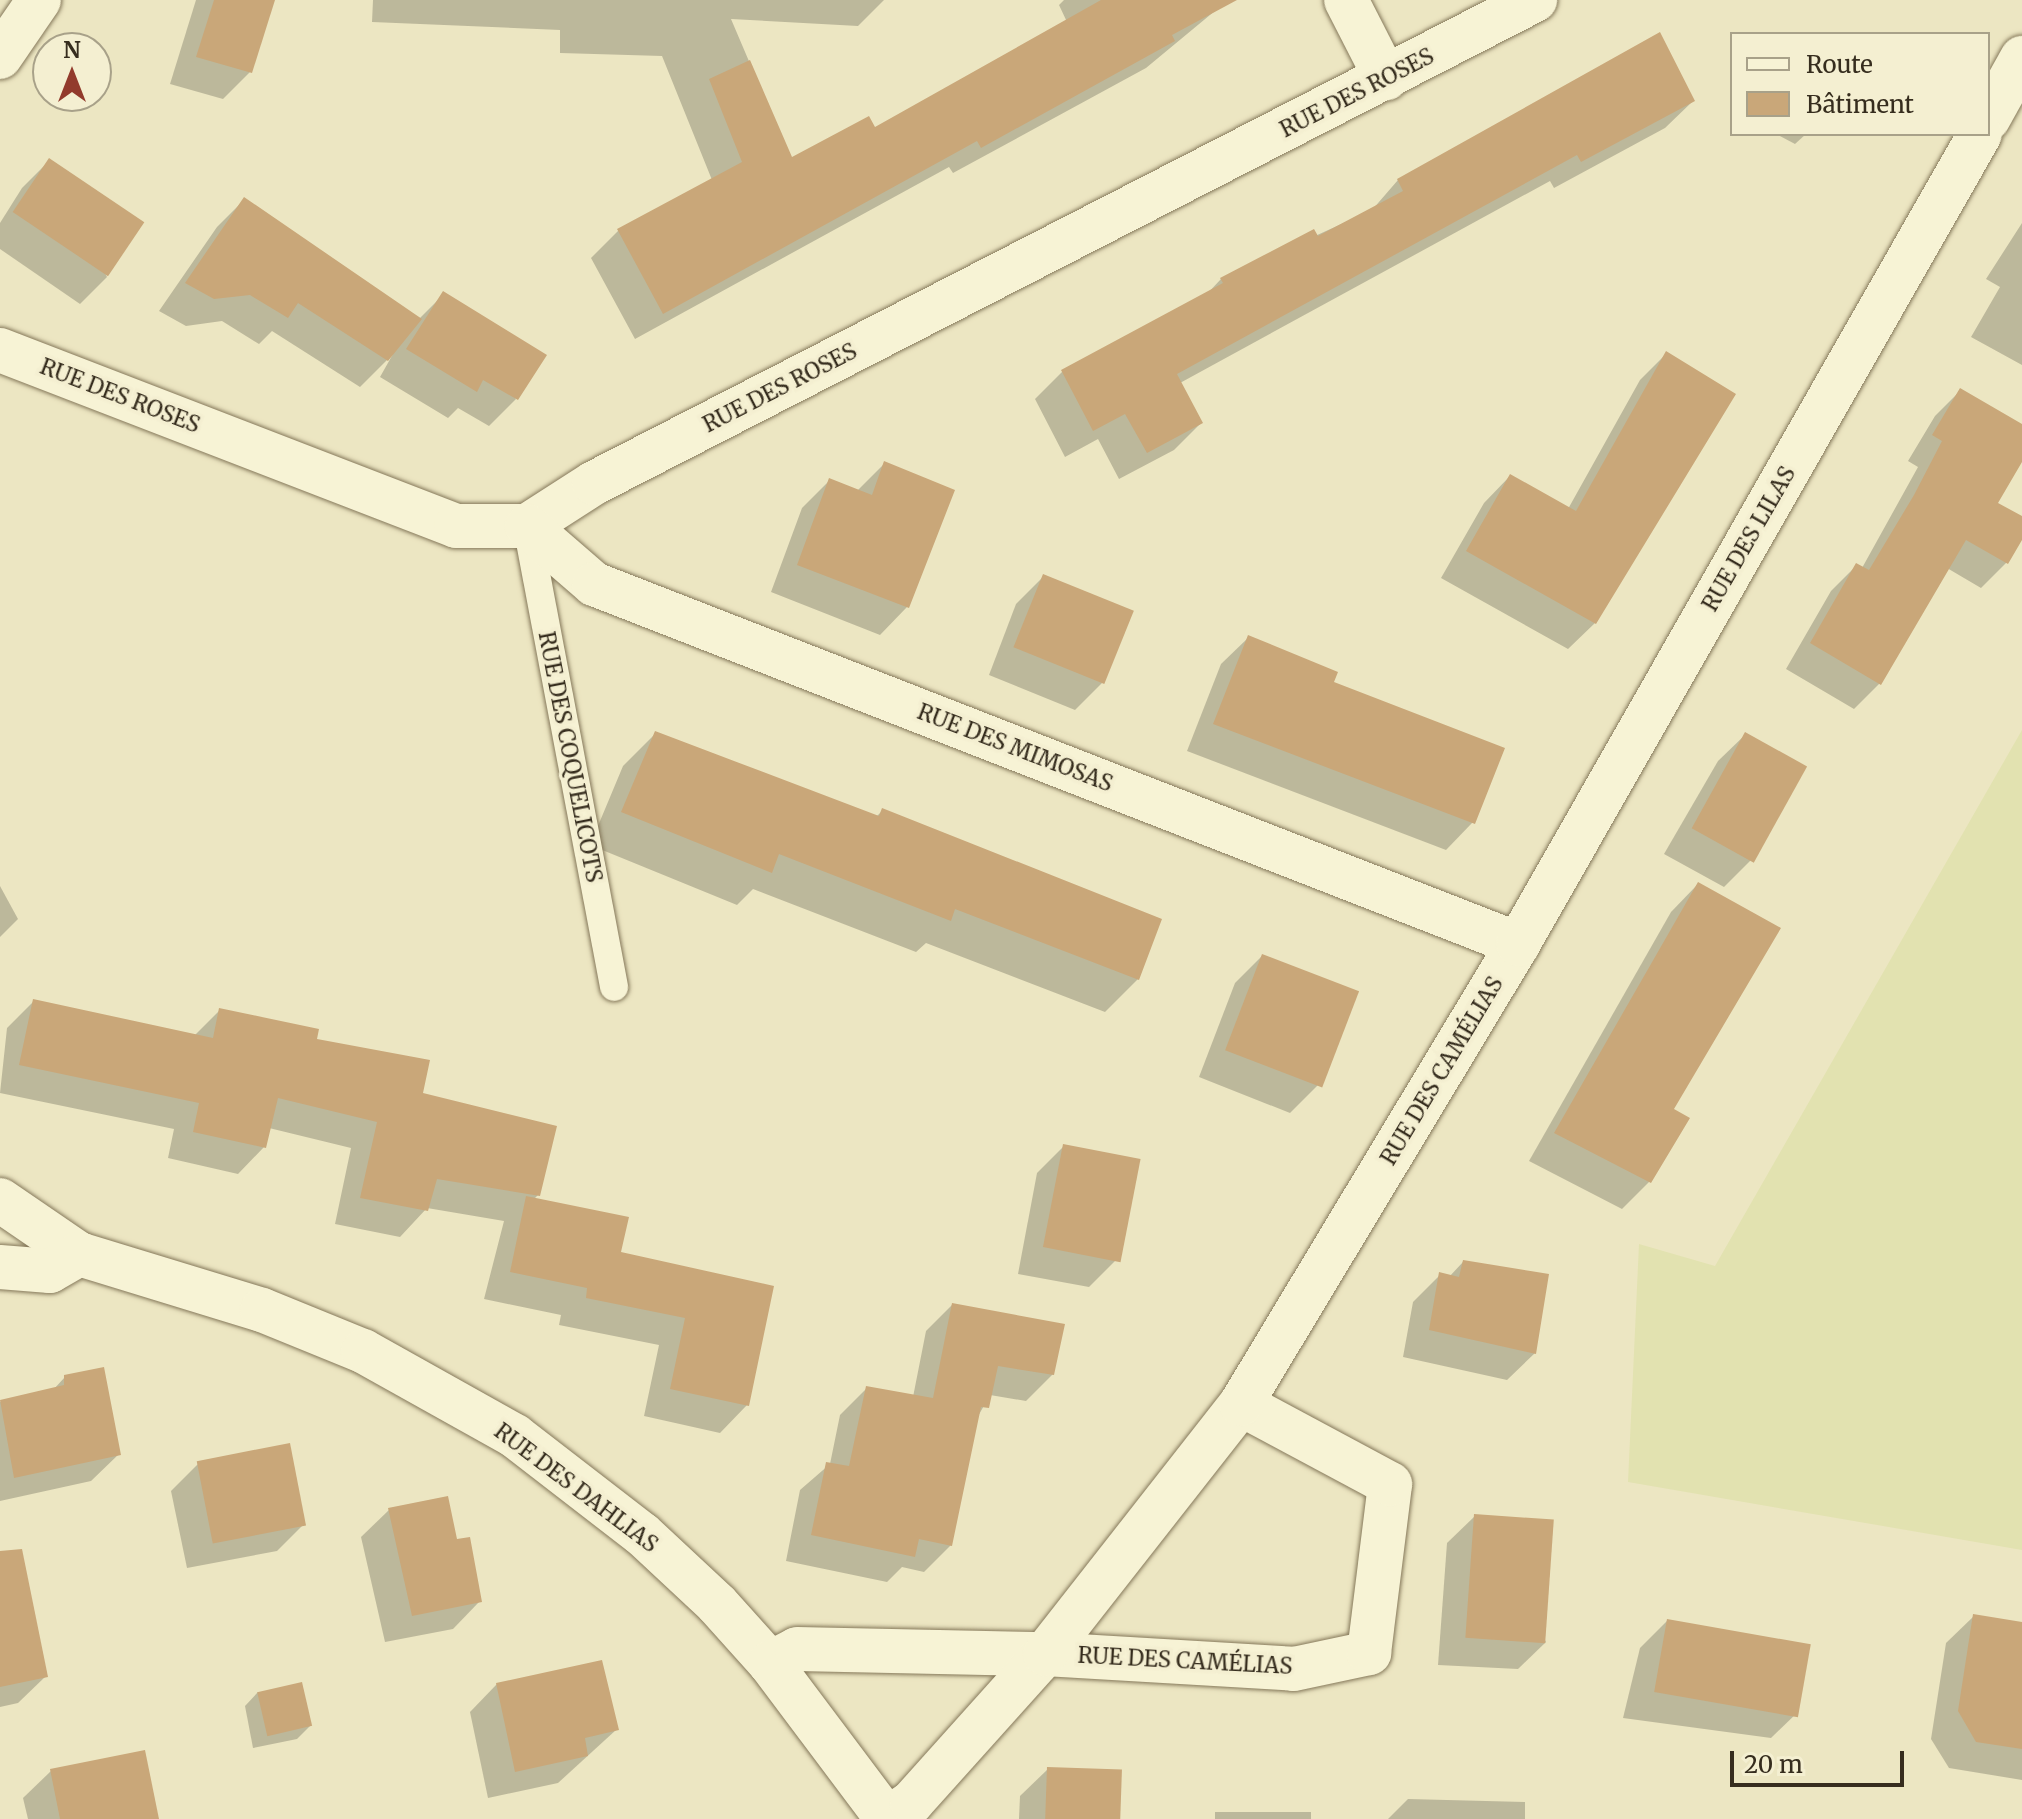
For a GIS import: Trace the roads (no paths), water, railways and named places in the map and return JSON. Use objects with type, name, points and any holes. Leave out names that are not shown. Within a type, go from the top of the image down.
[{"type":"street","points":[[0,57],[39,0]]},
{"type":"street","points":[[1346,0],[1386,78]]},
{"type":"street","name":"RUE DES ROSES","points":[[0,350],[456,526],[527,526],[594,483],[1535,0]]},
{"type":"street","points":[[1990,115],[2022,58]]},
{"type":"street","name":"RUE DES LILAS","points":[[1518,944],[1979,136]]},
{"type":"street","name":"RUE DES MIMOSAS","points":[[527,526],[594,584],[1518,944]]},
{"type":"street","name":"RUE DES CAMÉLIAS","points":[[887,1819],[912,1802],[1045,1654],[1241,1404],[1518,944]]},
{"type":"street","name":"RUE DES DAHLIAS","points":[[1,1204],[79,1254],[262,1310],[363,1351],[515,1436],[642,1534],[770,1663],[887,1819]]},
{"type":"street","points":[[0,1267],[50,1271],[79,1254]]},
{"type":"street","name":"RUE DES CAMÉLIAS","points":[[770,1663],[797,1649],[1045,1654],[1294,1669],[1369,1653],[1390,1484],[1241,1404]]},
{"type":"lane","name":"RUE DES COQUELICOTS","points":[[527,526],[614,987]]}]
